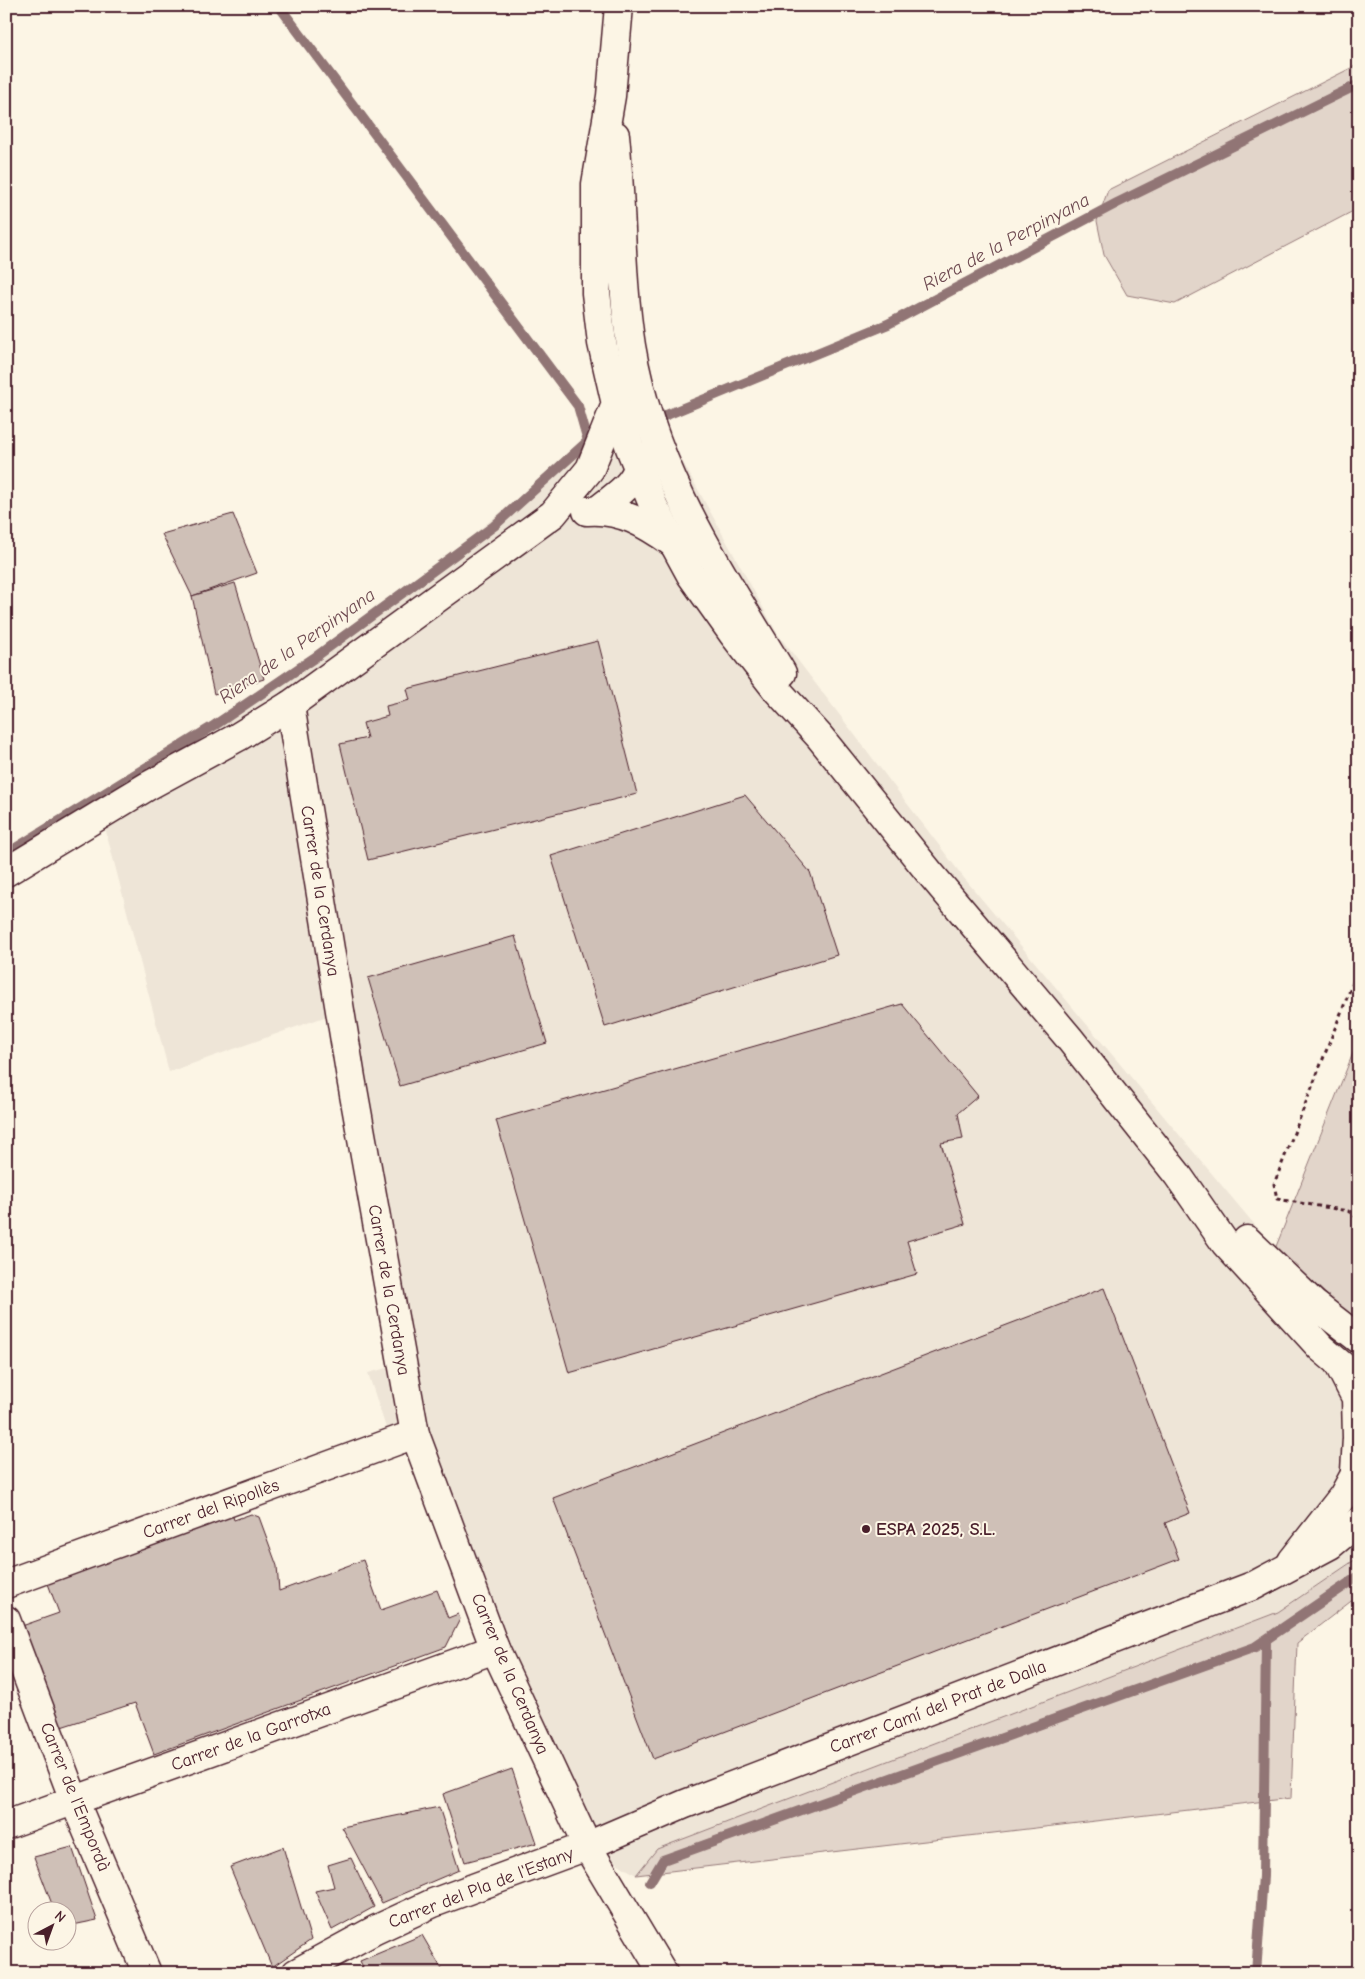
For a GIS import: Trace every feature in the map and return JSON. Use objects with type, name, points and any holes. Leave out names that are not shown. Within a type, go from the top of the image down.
[{"type":"street","points":[[619,6],[611,96],[596,184],[596,293],[602,344],[616,404],[638,472],[674,544],[691,575],[732,634],[775,688],[820,736],[929,872],[1069,1038],[1177,1174],[1225,1243],[1320,1348],[1348,1359]]},
{"type":"street","points":[[611,96],[617,160],[623,272],[632,347],[646,409],[660,455],[680,497],[728,586],[820,736]]},
{"type":"street","points":[[598,510],[626,487],[638,472],[641,437],[619,353],[612,300],[623,272]]},
{"type":"street","points":[[6,872],[148,786],[238,737],[290,705],[553,514],[590,469],[616,404]]},
{"type":"street","points":[[590,469],[611,468],[638,472],[662,495],[694,553],[728,586]]},
{"type":"street","points":[[553,514],[598,510],[627,516],[649,526],[674,544]]},
{"type":"street","name":"Carrer de la Cerdanya","points":[[290,705],[351,1078],[415,1434],[496,1649],[587,1846],[663,1973]]},
{"type":"street","points":[[1177,1174],[1219,1210],[1266,1261],[1314,1304],[1359,1339]]},
{"type":"street","points":[[1314,1304],[1340,1340],[1359,1380]]},
{"type":"street","points":[[1288,1566],[1343,1496],[1357,1469],[1356,1398],[1348,1359]]},
{"type":"street","name":"Carrer del Ripollès","points":[[6,1584],[415,1434]]},
{"type":"street","name":"Carrer Camí del Prat de Dalla","points":[[587,1846],[694,1801],[1246,1589],[1330,1545],[1359,1521]]},
{"type":"street","name":"Carrer de l'Empordà","points":[[6,1620],[74,1800],[147,1973]]},
{"type":"street","name":"Carrer de la Garrotxa","points":[[6,1825],[496,1649]]},
{"type":"street","name":"Carrer del Pla de l'Estany","points":[[296,1973],[375,1930],[433,1903],[587,1846]]},
{"type":"path","points":[[1359,967],[1274,1184],[1277,1199],[1348,1211],[1359,1219]]},
{"type":"shaded area","points":[[1359,64],[1359,208],[1175,304],[1127,295],[1104,255],[1097,221],[1108,190]]},
{"type":"shaded area","points":[[674,446],[777,633],[964,878],[1275,1249],[1359,1323],[1359,1557],[1278,1612],[657,1849],[636,1875],[566,1831],[413,1460],[387,1431],[368,1373],[387,1368],[330,1015],[169,1072],[97,797],[187,744],[327,654],[566,459]]},
{"type":"shaded area","points":[[1359,1038],[1359,1323],[1275,1249]]},
{"type":"shaded area","points":[[1359,1557],[1359,1595],[1297,1643],[1291,1798],[636,1875],[657,1849],[1278,1612]]},
{"type":"building","points":[[233,514],[257,573],[192,596],[162,534]]},
{"type":"building","points":[[235,583],[264,679],[214,694],[192,596]]},
{"type":"building","points":[[598,641],[637,794],[368,860],[340,744],[367,738],[363,723],[388,716],[386,706],[410,700],[407,689]]},
{"type":"building","points":[[745,795],[810,872],[837,955],[605,1027],[551,856]]},
{"type":"building","points":[[515,936],[547,1043],[400,1086],[368,978]]},
{"type":"building","points":[[902,1004],[978,1096],[958,1113],[963,1139],[941,1143],[965,1224],[907,1241],[917,1274],[569,1373],[496,1120]]},
{"type":"building","name":"ESPA 2025, S.L.","points":[[1104,1288],[1190,1513],[1165,1523],[1179,1559],[653,1759],[553,1498]]},
{"type":"building","points":[[232,1513],[234,1520],[251,1514],[259,1517],[277,1566],[279,1591],[363,1560],[381,1610],[437,1590],[448,1618],[458,1614],[460,1619],[446,1647],[154,1754],[135,1703],[55,1729],[19,1627],[59,1613],[47,1581]]},
{"type":"building","points":[[512,1769],[537,1843],[465,1862],[443,1794]]},
{"type":"building","points":[[439,1807],[459,1870],[382,1903],[342,1827]]},
{"type":"building","points":[[72,1847],[97,1920],[78,1924],[78,1902],[51,1902],[34,1857]]},
{"type":"building","points":[[283,1847],[311,1940],[272,1967],[230,1867]]},
{"type":"building","points":[[351,1858],[374,1907],[332,1930],[315,1891],[334,1887],[328,1865]]},
{"type":"building","points":[[422,1935],[444,1973],[366,1973],[360,1961]]},
{"type":"waterway","name":"Riera de la Perpinyana","points":[[6,854],[215,725],[314,658],[494,526],[588,441],[578,406],[279,6]]},
{"type":"waterway","name":"Riera de la Perpinyana","points":[[664,416],[888,324],[1117,203],[1359,84]]},
{"type":"waterway","points":[[650,1882],[663,1860],[1255,1647],[1359,1576]]},
{"type":"waterway","points":[[1256,1973],[1263,1876],[1266,1640]]},
{"type":"place","name":"ESPA 2025, S.L.","points":[[866,1529]]}]
